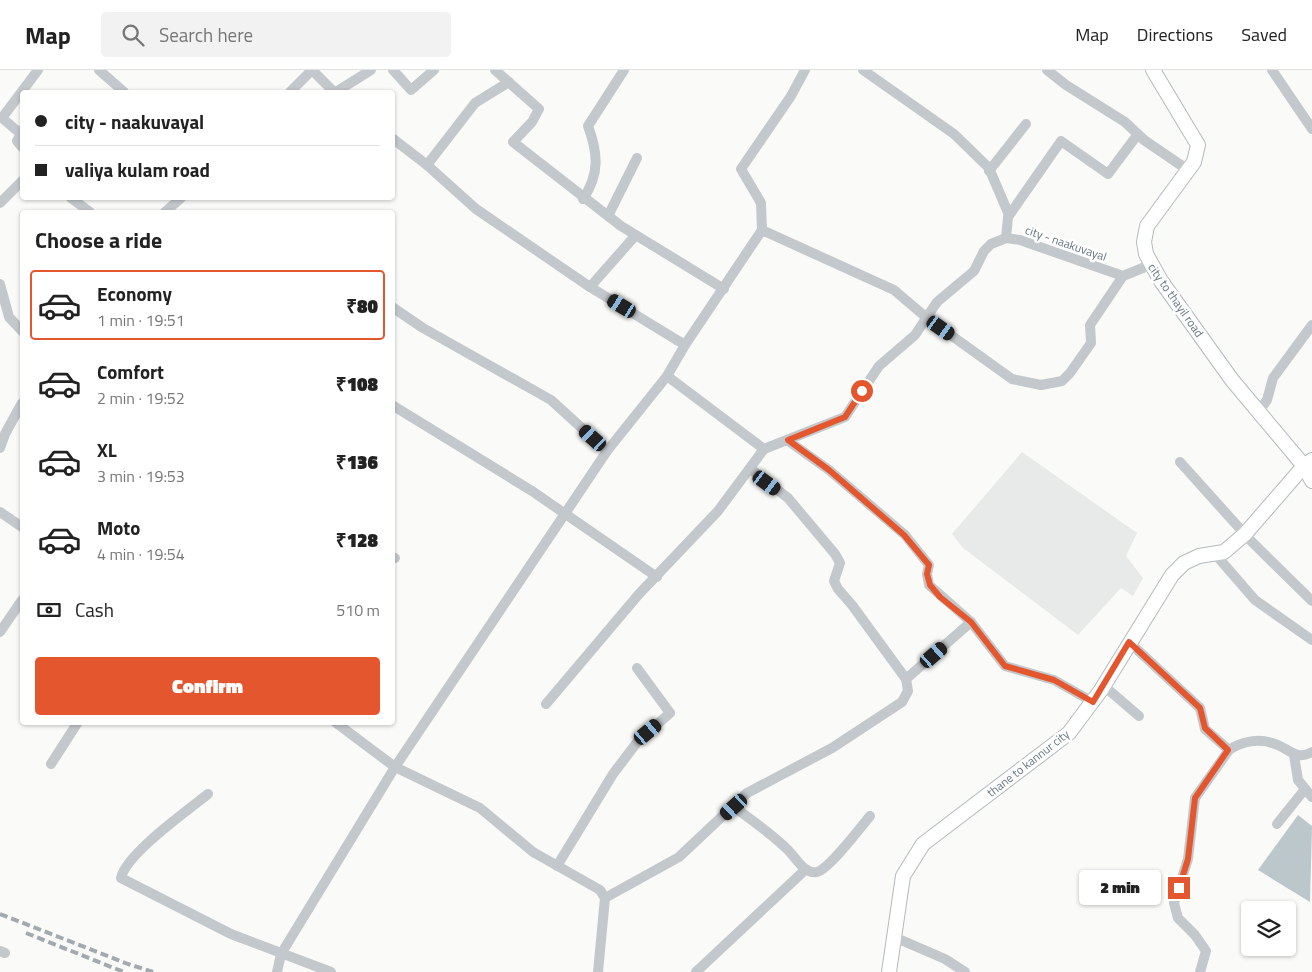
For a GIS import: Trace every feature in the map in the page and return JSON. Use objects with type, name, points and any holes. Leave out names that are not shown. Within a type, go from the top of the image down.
[{"type":"street","points":[[23,90],[38,70]]},
{"type":"street","points":[[99,70],[122,90]]},
{"type":"street","points":[[292,90],[312,70],[333,90]]},
{"type":"street","points":[[338,90],[371,70]]},
{"type":"street","points":[[393,70],[411,90],[434,70]]},
{"type":"street","points":[[495,70],[539,109],[532,122],[513,142],[583,199],[635,236],[724,289]]},
{"type":"street","points":[[583,199],[593,185],[596,175],[594,140],[588,126],[624,70]]},
{"type":"street","points":[[277,972],[281,954],[395,767],[607,451],[667,376],[685,345],[762,230],[761,203],[741,168],[791,96],[805,70]]},
{"type":"street","points":[[863,70],[954,134],[990,171],[1009,216]]},
{"type":"street","points":[[1047,70],[1066,85],[1125,122],[1138,134],[1188,170]]},
{"type":"street","name":"city to thayil road","points":[[1153,70],[1198,146],[1194,162],[1146,226],[1144,242],[1150,265],[1232,380],[1308,463],[1312,480]]},
{"type":"street","points":[[1272,70],[1312,129]]},
{"type":"street","points":[[426,165],[475,103],[509,82]]},
{"type":"street","points":[[20,95],[1,121],[20,133]]},
{"type":"street","points":[[990,171],[1026,124]]},
{"type":"street","points":[[1006,238],[1009,216],[1061,141],[1108,174],[1138,134]]},
{"type":"street","points":[[395,140],[476,209],[590,287],[685,345]]},
{"type":"street","points":[[608,216],[637,158]]},
{"type":"street","points":[[0,203],[20,183]]},
{"type":"street","points":[[74,200],[87,210]]},
{"type":"street","points":[[167,210],[179,200]]},
{"type":"street","points":[[762,230],[894,290],[927,318],[1012,379],[1042,385],[1062,381],[1070,373],[1091,343],[1090,325],[1123,276],[1150,265]]},
{"type":"street","points":[[590,287],[635,236]]},
{"type":"street","name":"city - naakuvayal","points":[[764,450],[845,417],[879,366],[915,335],[937,302],[974,271],[984,251],[991,244],[1006,238],[1020,240],[1123,276]]},
{"type":"street","points":[[0,284],[9,316],[20,329]]},
{"type":"street","points":[[395,309],[423,328],[551,400],[607,451]]},
{"type":"street","points":[[1259,411],[1268,400],[1273,378],[1312,325]]},
{"type":"street","points":[[546,704],[611,625],[712,517],[764,450],[667,376]]},
{"type":"street","points":[[0,448],[2,432],[20,405]]},
{"type":"street","points":[[395,407],[565,514],[657,577]]},
{"type":"street","points":[[788,440],[829,470],[904,535],[929,565],[927,574],[930,585],[940,597],[971,622],[1005,666],[1054,680],[1093,702]]},
{"type":"street","points":[[1180,462],[1244,534],[1312,601]]},
{"type":"street","name":"thane to kannur city","points":[[889,972],[903,876],[923,844],[1069,733],[1104,686],[1129,642],[1172,575],[1184,563],[1199,556],[1216,555],[1224,552],[1244,534],[1308,463]]},
{"type":"street","points":[[605,898],[679,857],[747,793],[832,748],[902,702],[908,691],[906,679],[852,605],[838,589],[834,581],[840,563],[835,554],[788,498],[751,469]]},
{"type":"street","points":[[0,512],[20,526]]},
{"type":"street","points":[[1216,555],[1255,600],[1312,640]]},
{"type":"street","points":[[0,632],[20,603]]},
{"type":"street","points":[[906,679],[971,622]]},
{"type":"street","points":[[1129,642],[1194,702],[1204,717],[1205,728],[1228,750]]},
{"type":"street","points":[[557,866],[613,774],[638,741],[670,713],[637,668]]},
{"type":"street","points":[[1104,686],[1139,716]]},
{"type":"street","points":[[51,764],[76,725]]},
{"type":"street","points":[[339,725],[395,767],[480,808],[533,852],[600,890],[605,898],[597,972]]},
{"type":"street","points":[[1200,972],[1206,951],[1196,935],[1178,918],[1174,903],[1188,859],[1195,798],[1228,750],[1249,742],[1260,741],[1275,744],[1294,755],[1304,756],[1312,752]]},
{"type":"street","points":[[1277,824],[1308,793],[1298,780],[1294,755]]},
{"type":"street","points":[[208,794],[133,857],[122,871],[121,878],[230,934],[331,972]]},
{"type":"street","points":[[734,807],[782,843],[806,870],[815,872],[822,870],[870,816]]},
{"type":"street","points":[[696,972],[806,870]]},
{"type":"street","points":[[894,938],[945,958],[965,972]]},
{"type":"shaded area","points":[[1022,452],[1137,533],[1126,556],[1143,578],[1133,596],[1121,588],[1078,635],[963,548],[952,534]]},
{"type":"shaded area","points":[[1298,815],[1312,826],[1310,902],[1258,870]]},
{"type":"railway","points":[[0,914],[153,972]]},
{"type":"railway","points":[[26,933],[124,972]]},
{"type":"route","points":[[862,391],[845,417],[788,440],[829,470],[922,553],[929,565],[927,574],[930,585],[940,597],[971,622],[1005,666],[1054,680],[1093,702],[1129,642],[1200,708],[1204,717],[1205,728],[1228,750],[1202,785],[1195,798],[1188,859],[1179,888]]}]
